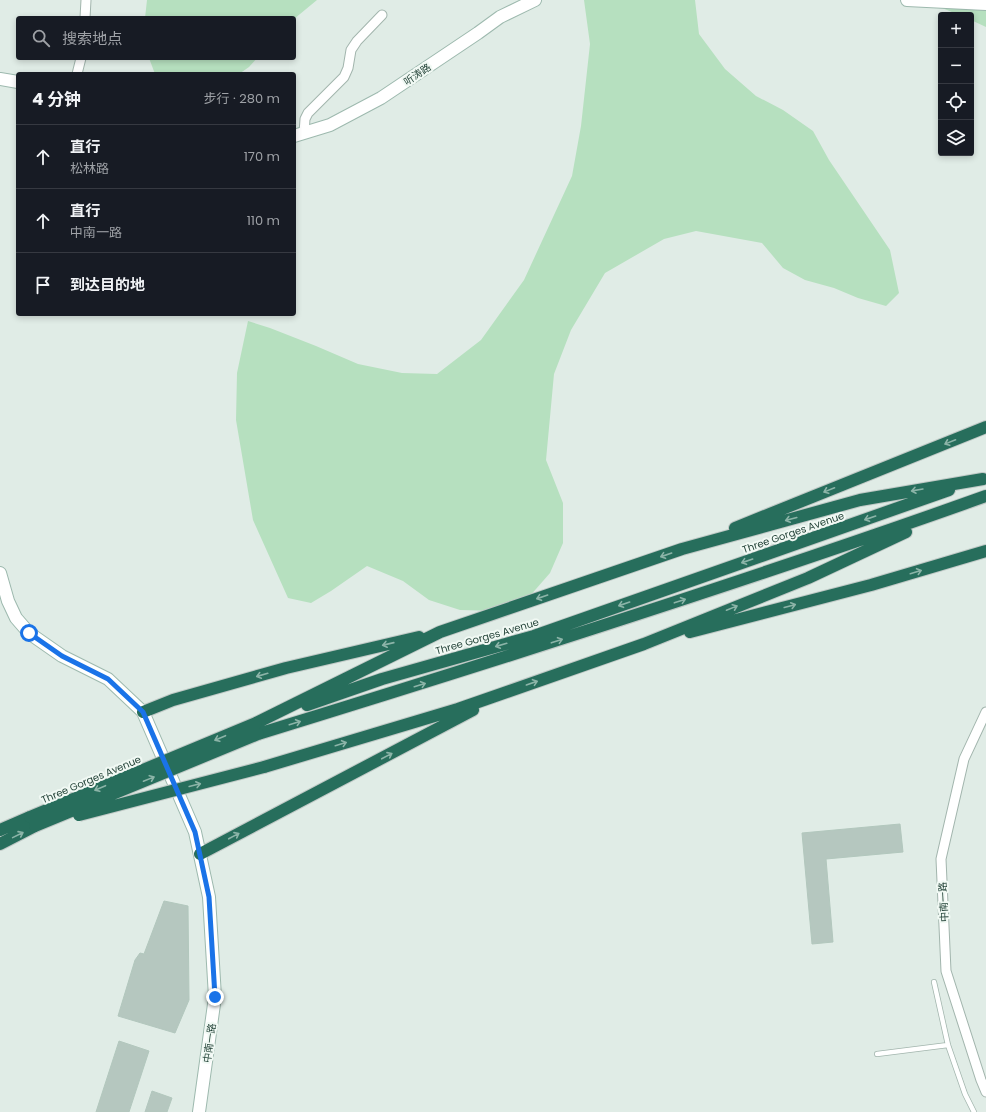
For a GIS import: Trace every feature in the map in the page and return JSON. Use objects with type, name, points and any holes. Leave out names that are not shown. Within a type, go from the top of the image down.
[{"type":"highway","points":[[143,712],[172,700],[286,668],[440,632],[682,549],[986,427]]},
{"type":"highway","points":[[682,549],[860,500],[984,478]]},
{"type":"highway","name":"Three Gorges Avenue","points":[[0,830],[32,822],[382,678],[534,636],[984,478]]},
{"type":"highway","points":[[32,822],[264,767],[458,709],[644,644],[808,578],[981,498]]},
{"type":"highway","name":"Three Gorges Avenue","points":[[257,729],[445,677],[679,601],[981,498]]},
{"type":"highway","points":[[644,644],[871,585],[986,551]]},
{"type":"highway","points":[[257,729],[440,632]]},
{"type":"highway","points":[[200,854],[515,689]]},
{"type":"highway","name":"Three Gorges Avenue","points":[[0,844],[32,822]]},
{"type":"street","points":[[85,16],[86,0]]},
{"type":"street","name":"听涛路","points":[[299,135],[330,125],[381,98],[500,17],[524,4],[535,0]]},
{"type":"street","points":[[907,0],[986,4]]},
{"type":"street","points":[[299,135],[308,113],[344,77],[348,68],[351,50],[357,41],[382,16]]},
{"type":"street","points":[[78,72],[80,60]]},
{"type":"street","points":[[0,79],[16,82]]},
{"type":"street","points":[[0,573],[8,602],[16,618],[29,633],[62,656],[108,679],[143,712]]},
{"type":"street","name":"中南一路","points":[[143,712],[195,832],[209,897],[215,997],[199,1112]]},
{"type":"street","name":"中南一路","points":[[986,712],[964,759],[941,859],[946,971],[986,1092]]},
{"type":"lane","points":[[934,982],[948,1045],[965,1094],[974,1112]]},
{"type":"lane","points":[[877,1054],[948,1045]]},
{"type":"green space","points":[[147,0],[317,0],[296,17],[296,16],[145,16]]},
{"type":"green space","points":[[584,0],[695,0],[699,34],[725,69],[756,96],[783,110],[813,131],[829,160],[890,250],[899,293],[886,306],[858,298],[834,288],[805,280],[783,268],[762,243],[696,231],[664,239],[605,273],[571,330],[554,374],[546,460],[563,503],[563,543],[550,573],[529,597],[498,611],[460,610],[429,600],[403,581],[367,566],[311,603],[288,598],[253,520],[236,420],[237,373],[248,321],[270,328],[358,364],[402,373],[437,374],[481,340],[524,280],[572,176],[581,126],[590,44]]},
{"type":"green space","points":[[923,0],[986,0],[986,27],[974,21],[974,12],[952,12]]},
{"type":"green space","points":[[150,60],[255,60],[242,72],[154,72]]},
{"type":"building","points":[[900,824],[903,852],[826,859],[833,942],[812,944],[802,833]]},
{"type":"building","points":[[164,901],[188,906],[189,1000],[175,1033],[118,1016],[135,960],[140,953],[144,954]]},
{"type":"building","points":[[119,1041],[149,1051],[129,1112],[96,1112]]},
{"type":"building","points":[[152,1091],[172,1098],[167,1112],[145,1112]]},
{"type":"route","points":[[29,633],[62,656],[108,679],[143,712],[195,832],[209,897],[215,997]]}]
